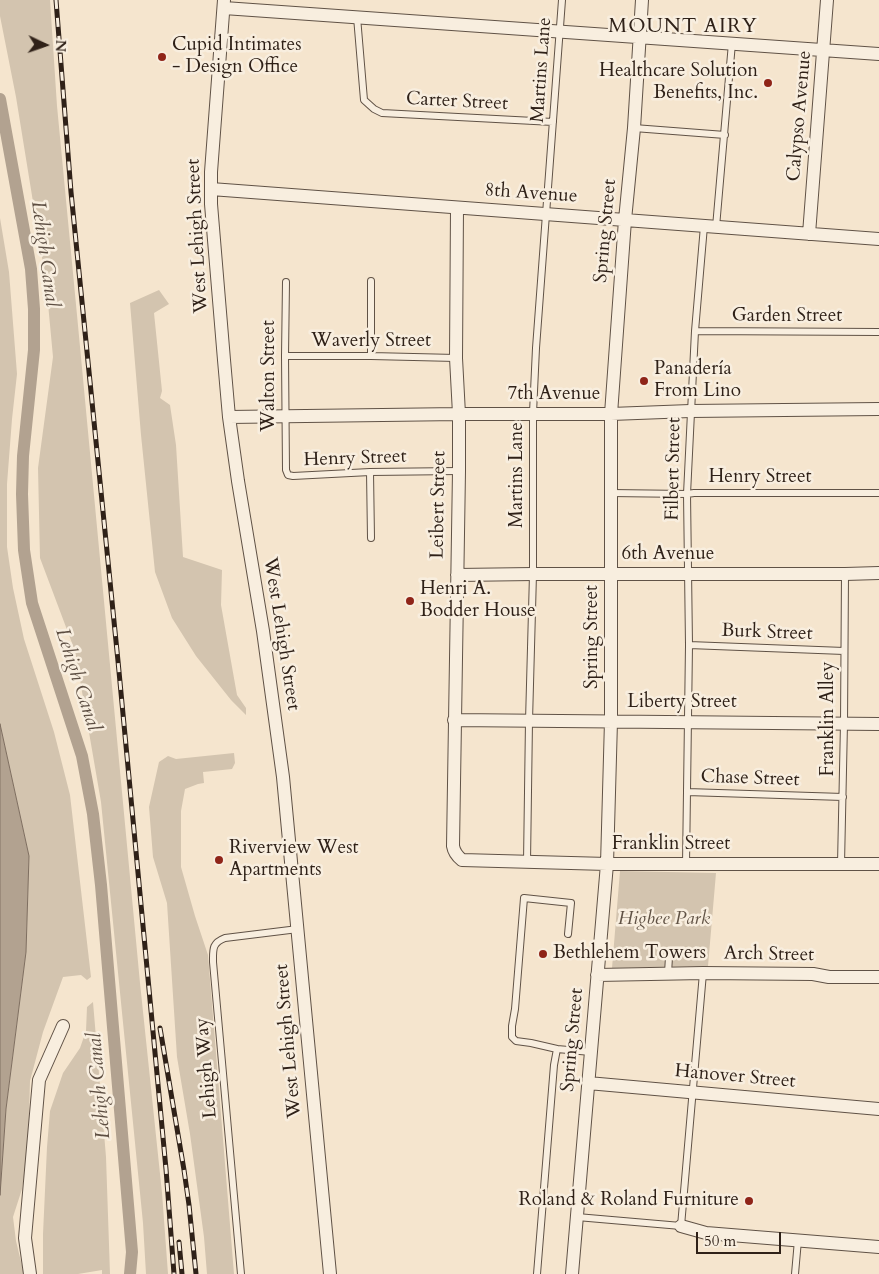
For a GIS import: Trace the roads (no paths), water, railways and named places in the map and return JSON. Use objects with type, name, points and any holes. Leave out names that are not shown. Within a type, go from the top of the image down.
[{"type":"street","name":"Spring Street","points":[[572,1274],[607,864],[611,721],[611,414],[625,220],[634,128],[642,0]]},
{"type":"street","name":"Calypso Avenue","points":[[809,234],[827,0]]},
{"type":"street","points":[[224,4],[357,17],[879,54]]},
{"type":"street","name":"West Lehigh Street","points":[[224,4],[211,172],[216,266],[229,417],[264,631],[283,777],[330,1274]]},
{"type":"street","name":"8th Avenue","points":[[211,189],[879,239]]},
{"type":"street","name":"Leibert Street","points":[[457,208],[456,358],[459,414],[459,471],[453,846],[458,857],[462,860]]},
{"type":"street","name":"7th Avenue","points":[[229,417],[533,413],[611,414],[690,411],[879,409]]},
{"type":"street","name":"6th Avenue","points":[[457,575],[879,573]]},
{"type":"street","name":"Liberty Street","points":[[454,720],[879,724]]},
{"type":"street","name":"Franklin Street","points":[[462,860],[607,864],[879,864]]},
{"type":"street","name":"Arch Street","points":[[598,975],[703,973],[879,977]]},
{"type":"street","points":[[30,1274],[25,1238],[39,1080],[63,1026]]},
{"type":"street","name":"Hanover Street","points":[[588,1083],[879,1109]]},
{"type":"street","points":[[681,1226],[706,1233],[879,1247]]},
{"type":"lane","name":"Martins Lane","points":[[527,862],[533,574],[533,413],[536,348],[562,0]]},
{"type":"lane","name":"Carter Street","points":[[357,17],[364,100],[374,109],[382,112],[553,122]]},
{"type":"lane","name":"Filbert Street","points":[[686,864],[689,721],[687,494],[690,411],[695,331],[724,135],[732,43]]},
{"type":"lane","points":[[634,128],[724,135]]},
{"type":"lane","points":[[370,281],[371,356]]},
{"type":"lane","name":"Walton Street","points":[[286,282],[286,470]]},
{"type":"lane","name":"Garden Street","points":[[695,331],[879,332]]},
{"type":"lane","name":"Waverly Street","points":[[285,356],[456,358]]},
{"type":"lane","name":"Henry Street","points":[[286,470],[288,475],[293,476],[370,472],[459,471]]},
{"type":"lane","points":[[370,472],[371,538]]},
{"type":"lane","name":"Henry Street","points":[[611,492],[687,494],[879,493]]},
{"type":"lane","name":"Franklin Alley","points":[[841,864],[846,574]]},
{"type":"lane","name":"Burk Street","points":[[689,645],[844,651]]},
{"type":"lane","name":"Chase Street","points":[[687,792],[843,796]]},
{"type":"lane","points":[[568,934],[570,903],[524,898],[512,1037],[516,1041],[557,1049],[591,1052]]},
{"type":"lane","name":"Lehigh Way","points":[[241,1274],[212,962],[213,949],[216,943],[225,938],[298,929]]},
{"type":"lane","points":[[668,974],[669,957]]},
{"type":"lane","points":[[577,1217],[681,1226],[703,973]]},
{"type":"lane","points":[[538,1274],[554,1065],[557,1049]]},
{"type":"lane","points":[[795,1274],[798,1240]]},
{"type":"waterway","name":"Lehigh Canal","points":[[0,99],[31,269],[34,309],[34,350],[23,456],[24,550],[32,603],[82,756],[93,814],[101,885],[132,1252],[130,1274]]},
{"type":"railway","points":[[56,0],[71,192],[118,661],[166,1169],[174,1274]]},
{"type":"railway","points":[[160,1028],[184,1170],[196,1274]]},
{"type":"railway","points":[[179,1242],[182,1274]]},
{"type":"place","name":"Cupid Intimates - Design Office","points":[[162,57]]},
{"type":"place","name":"Healthcare Solution Benefits, Inc.","points":[[768,83]]},
{"type":"place","name":"Panadería From Lino","points":[[644,381]]},
{"type":"place","name":"Henri A. Bodder House","points":[[410,601]]},
{"type":"place","name":"Riverview West Apartments","points":[[219,860]]},
{"type":"place","name":"Bethlehem Towers","points":[[543,954]]},
{"type":"place","name":"Roland & Roland Furniture","points":[[749,1201]]},
{"type":"district","name":"MOUNT AIRY","points":[[683,27]]},
{"type":"park label","name":"Higbee Park","points":[[664,920]]}]
